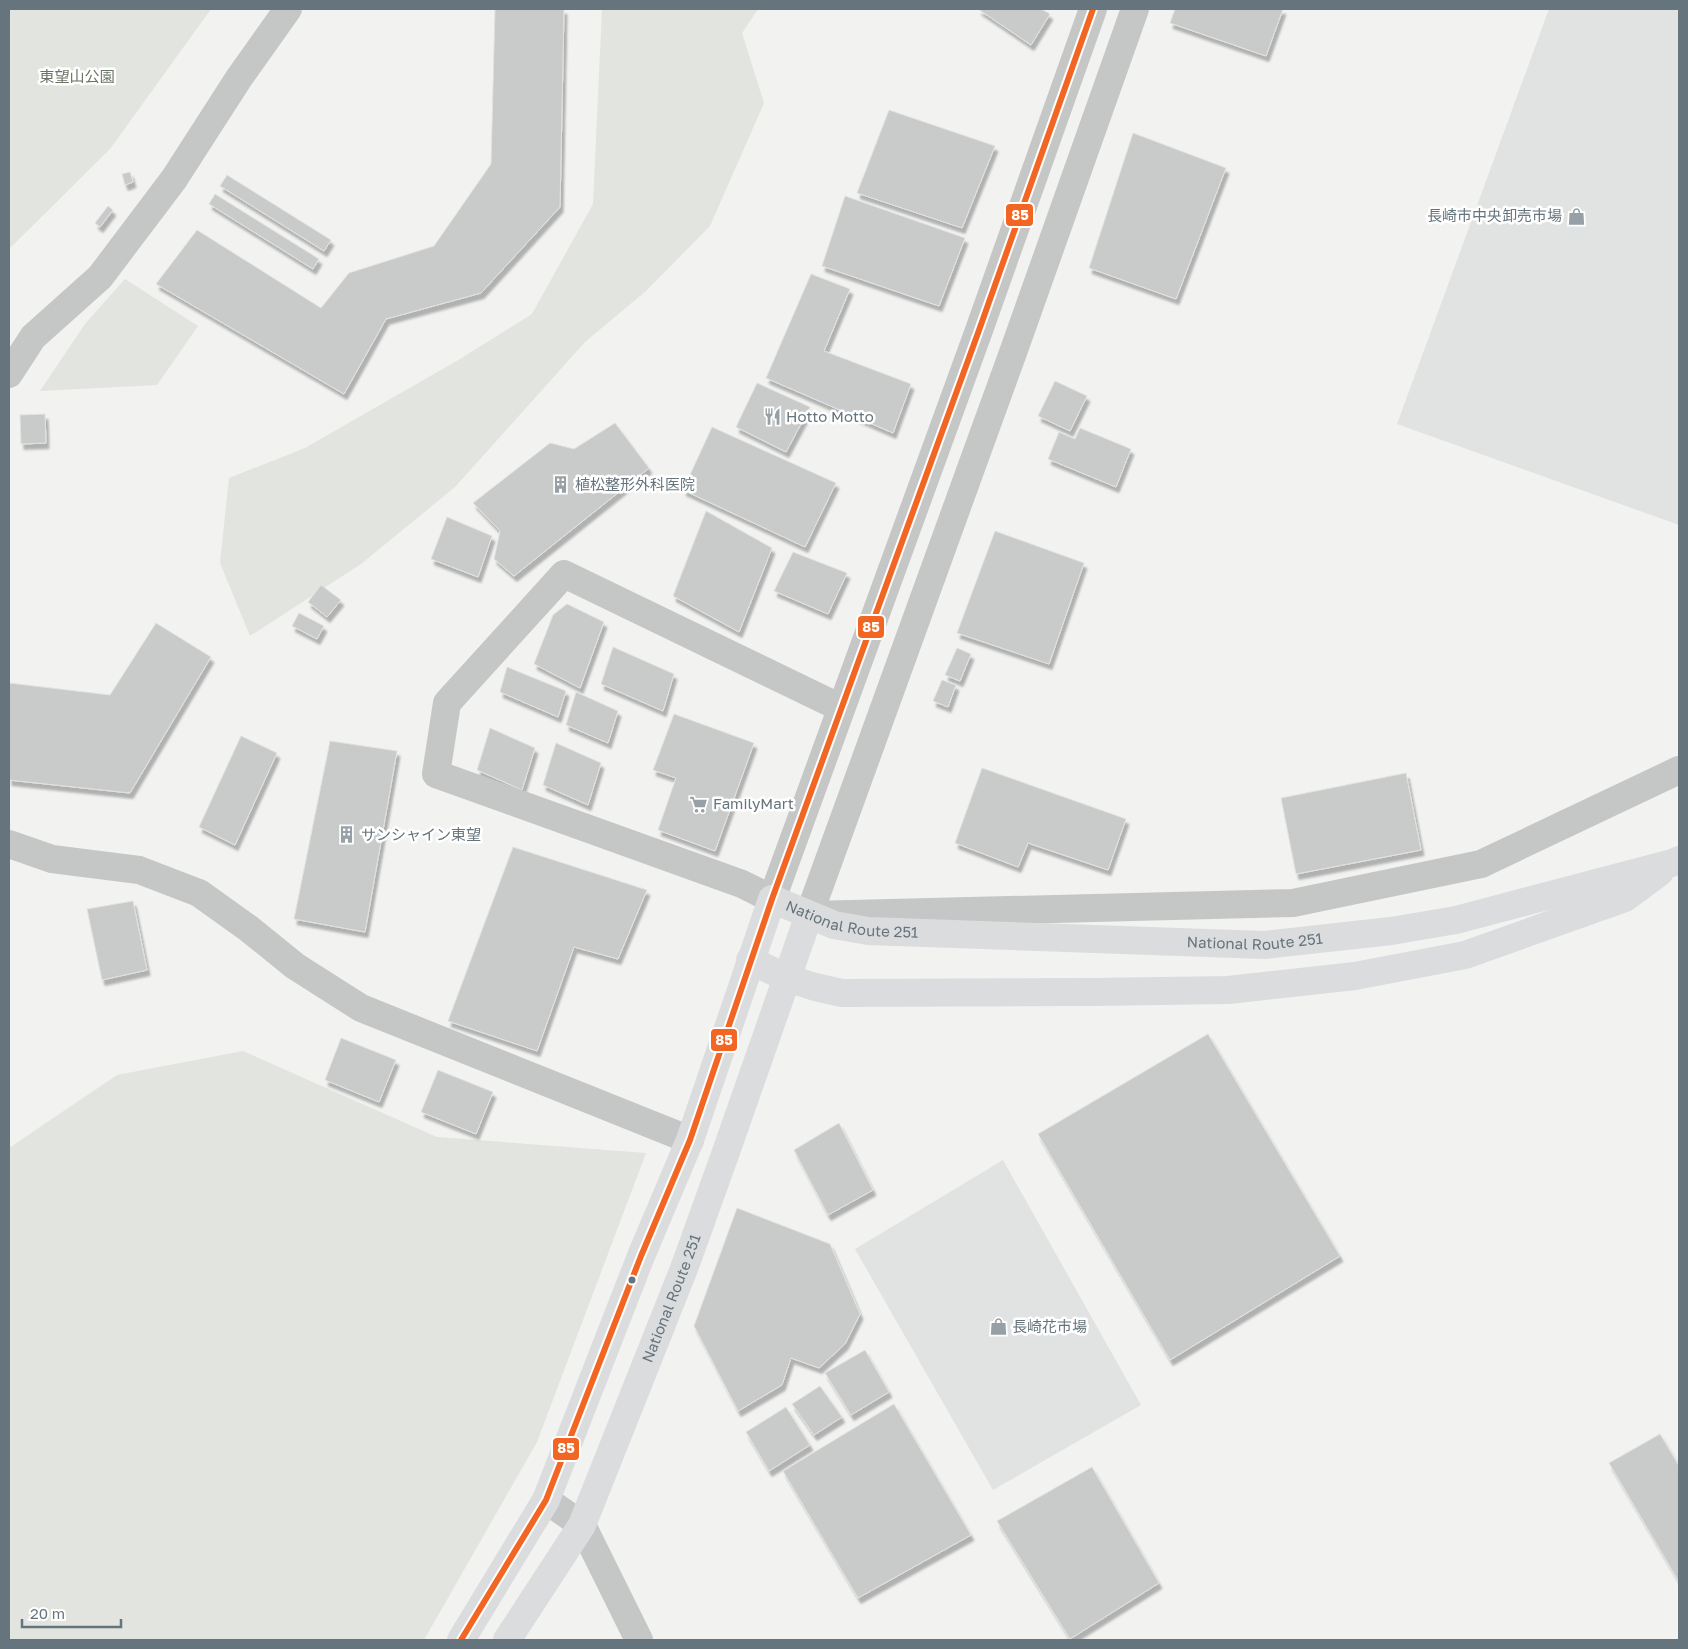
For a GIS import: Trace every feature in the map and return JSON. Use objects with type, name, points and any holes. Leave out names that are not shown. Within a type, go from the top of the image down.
[{"type":"highway","name":"National Route 251","points":[[461,1640],[546,1500],[641,1256],[690,1140],[772,899],[834,925],[868,931],[1264,946],[1391,931],[1456,920],[1675,862]]},
{"type":"highway","name":"National Route 251","points":[[507,1640],[582,1525],[685,1266],[787,978],[842,993],[1228,990],[1356,976],[1465,955],[1625,898],[1675,862]]},
{"type":"highway","points":[[750,960],[787,978],[809,915]]},
{"type":"street","points":[[9,374],[33,338],[100,277],[174,179],[239,78],[288,9]]},
{"type":"street","points":[[841,708],[564,574],[448,703],[436,774],[742,884],[772,899],[978,333],[1093,9]]},
{"type":"street","points":[[1135,9],[1015,347],[809,915],[1293,902],[1480,864],[1679,770]]},
{"type":"street","points":[[9,844],[52,859],[139,870],[199,893],[248,928],[295,966],[362,1008],[690,1140]]},
{"type":"street","points":[[546,1500],[582,1525],[639,1640]]},
{"type":"shaded area","name":"長崎市中央卸売市場","points":[[1549,9],[1679,9],[1679,525],[1397,424]]},
{"type":"shaded area","name":"長崎花市場","points":[[1003,1160],[1141,1405],[993,1490],[855,1249]]},
{"type":"green space","name":"東望山公園","points":[[9,9],[211,9],[110,149],[9,249]]},
{"type":"green space","points":[[602,9],[758,9],[742,33],[764,103],[710,226],[646,291],[585,342],[455,487],[361,564],[250,636],[220,563],[229,478],[305,448],[460,359],[532,314],[593,204]]},
{"type":"green space","points":[[125,279],[198,326],[157,385],[40,391],[85,324]]},
{"type":"green space","points":[[243,1051],[437,1137],[646,1153],[537,1442],[424,1640],[9,1640],[9,1148],[117,1075]]},
{"type":"building","points":[[495,9],[564,9],[560,207],[481,293],[386,319],[344,394],[156,284],[197,230],[321,308],[349,273],[434,246],[491,164]]},
{"type":"building","points":[[978,9],[1041,9],[1050,14],[1031,45]]},
{"type":"building","points":[[1175,9],[1283,9],[1266,56],[1170,23]]},
{"type":"building","points":[[889,110],[995,146],[962,228],[857,193]]},
{"type":"building","points":[[1133,133],[1226,168],[1176,299],[1089,268]]},
{"type":"building","points":[[130,172],[133,182],[125,185],[122,174]]},
{"type":"building","points":[[227,175],[331,240],[324,251],[220,186]]},
{"type":"building","points":[[215,194],[319,259],[313,269],[209,204]]},
{"type":"building","points":[[845,196],[965,238],[939,306],[822,266]]},
{"type":"building","points":[[108,206],[113,210],[100,227],[95,223]]},
{"type":"building","points":[[811,274],[850,289],[824,351],[911,384],[893,433],[766,378]]},
{"type":"building","points":[[1055,381],[1087,396],[1070,431],[1038,416]]},
{"type":"building","name":"Hotto Motto","points":[[757,383],[810,407],[786,452],[736,427]]},
{"type":"building","points":[[45,414],[46,443],[21,444],[20,415]]},
{"type":"building","name":"植松整形外科医院","points":[[615,423],[649,468],[514,576],[494,559],[500,531],[473,503],[550,443],[574,449]]},
{"type":"building","points":[[712,427],[836,483],[805,547],[683,490]]},
{"type":"building","points":[[1080,428],[1131,449],[1116,487],[1048,459],[1059,432],[1075,439]]},
{"type":"building","points":[[706,511],[772,548],[739,632],[673,596]]},
{"type":"building","points":[[447,517],[492,536],[478,577],[431,559]]},
{"type":"building","points":[[995,531],[1084,563],[1049,664],[957,633]]},
{"type":"building","points":[[793,552],[847,573],[828,614],[774,591]]},
{"type":"building","points":[[321,585],[341,600],[327,617],[308,602]]},
{"type":"building","points":[[567,604],[604,622],[580,688],[534,664],[553,615]]},
{"type":"building","points":[[299,613],[324,626],[317,639],[292,626]]},
{"type":"building","points":[[156,623],[211,657],[130,793],[9,780],[9,683],[110,695]]},
{"type":"building","points":[[613,647],[674,674],[663,711],[601,684]]},
{"type":"building","points":[[957,648],[971,654],[960,681],[945,675]]},
{"type":"building","points":[[507,667],[566,691],[558,717],[500,692]]},
{"type":"building","points":[[942,680],[956,685],[948,707],[933,701]]},
{"type":"building","points":[[576,692],[618,711],[608,743],[566,725]]},
{"type":"building","name":"FamilyMart","points":[[674,714],[754,743],[715,851],[658,830],[676,778],[653,770]]},
{"type":"building","points":[[490,728],[535,748],[522,790],[477,770]]},
{"type":"building","points":[[241,736],[277,753],[235,845],[199,827]]},
{"type":"building","name":"サンシャイン東望","points":[[330,741],[397,751],[365,932],[294,919]]},
{"type":"building","points":[[556,743],[601,763],[588,805],[543,785]]},
{"type":"building","points":[[982,768],[1126,819],[1108,870],[1028,843],[1018,867],[955,843]]},
{"type":"building","points":[[1406,773],[1421,850],[1296,874],[1281,798]]},
{"type":"building","points":[[513,847],[647,890],[618,959],[574,947],[537,1051],[448,1021]]},
{"type":"building","points":[[133,901],[147,970],[102,980],[87,909]]},
{"type":"building","points":[[1208,1034],[1340,1256],[1170,1360],[1038,1134]]},
{"type":"building","points":[[341,1038],[396,1060],[379,1102],[325,1080]]},
{"type":"building","points":[[438,1070],[493,1092],[476,1134],[421,1112]]},
{"type":"building","points":[[839,1123],[873,1190],[828,1215],[794,1150]]},
{"type":"building","points":[[737,1208],[830,1244],[860,1314],[845,1344],[819,1368],[791,1358],[782,1385],[738,1411],[694,1326]]},
{"type":"building","points":[[865,1350],[889,1392],[851,1415],[825,1373]]},
{"type":"building","points":[[820,1386],[842,1417],[814,1435],[792,1404]]},
{"type":"building","points":[[894,1404],[971,1535],[858,1598],[783,1471]]},
{"type":"building","points":[[786,1407],[810,1445],[769,1471],[746,1432]]},
{"type":"building","points":[[1660,1434],[1679,1466],[1679,1582],[1609,1463]]},
{"type":"building","points":[[1092,1467],[1159,1583],[1070,1639],[997,1521]]},
{"type":"transit line","name":"85","points":[[461,1640],[546,1500],[641,1256],[690,1140],[772,899],[978,333],[1093,9]]},
{"type":"place","name":"長崎市中央卸売市場","points":[[1576,216]]},
{"type":"place","name":"Hotto Motto","points":[[772,417]]},
{"type":"place","name":"植松整形外科医院","points":[[561,485]]},
{"type":"place","name":"FamilyMart","points":[[699,804]]},
{"type":"place","name":"サンシャイン東望","points":[[347,835]]},
{"type":"place","name":"長崎花市場","points":[[998,1327]]}]
